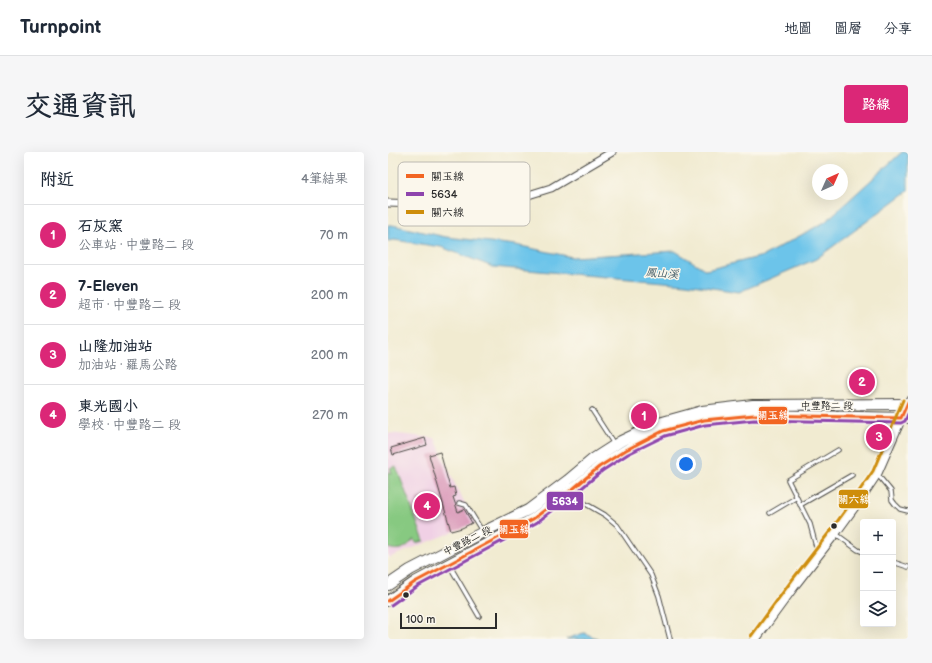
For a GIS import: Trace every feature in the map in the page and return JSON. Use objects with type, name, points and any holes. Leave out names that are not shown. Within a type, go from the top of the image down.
[{"type":"main road","points":[[755,639],[835,533],[877,473],[905,418],[907,404]]},
{"type":"main road","name":"中豐路二 段","points":[[388,601],[415,582],[533,519],[566,490],[653,431],[659,423],[702,411],[754,405],[907,404]]},
{"type":"main road","name":"中豐路二 段","points":[[388,585],[410,570],[566,490],[593,459],[621,441],[653,431],[663,431],[704,420],[754,415],[905,418]]},
{"type":"street","points":[[530,194],[551,188],[612,152]]},
{"type":"street","points":[[388,203],[398,203]]},
{"type":"lane","points":[[592,410],[615,445]]},
{"type":"lane","points":[[818,555],[810,524],[788,480],[838,450]]},
{"type":"lane","points":[[877,473],[890,491],[892,500],[895,504],[900,509],[908,511]]},
{"type":"lane","points":[[800,505],[852,475]]},
{"type":"lane","points":[[566,490],[617,524],[651,575],[670,639]]},
{"type":"lane","points":[[770,512],[797,498]]},
{"type":"lane","points":[[459,504],[466,505],[482,532]]},
{"type":"lane","points":[[835,533],[860,551]]},
{"type":"lane","points":[[451,563],[451,568],[479,616]]},
{"type":"lane","points":[[896,563],[908,567]]},
{"type":"shaded area","points":[[388,433],[435,438],[457,489],[476,523],[388,558]]},
{"type":"green space","points":[[396,466],[424,541],[416,543],[414,539],[406,547],[396,550],[388,548],[388,472],[392,473],[390,468]]},
{"type":"water","name":"鳳山溪","points":[[902,152],[908,152],[908,191],[816,259],[739,292],[686,284],[493,267],[441,247],[394,240],[388,241],[388,225],[392,225],[446,237],[516,245],[572,257],[675,251],[706,270],[763,256],[825,222]]},
{"type":"water","points":[[584,633],[599,639],[566,639]]},
{"type":"building","points":[[875,425],[886,427],[884,443],[881,449],[872,447]]},
{"type":"building","points":[[425,438],[427,445],[393,455],[391,448]]},
{"type":"building","points":[[440,452],[450,488],[454,487],[456,496],[453,497],[458,512],[464,509],[472,523],[451,531],[429,455]]},
{"type":"building","points":[[425,497],[428,504],[419,507],[417,499]]},
{"type":"transit line","name":"關六線","points":[[751,636],[831,530],[873,471],[903,400]]},
{"type":"transit line","name":"關玉線","points":[[388,601],[415,582],[533,519],[599,467],[626,450],[663,431],[704,420],[754,415],[901,418],[908,402]]},
{"type":"transit line","name":"5634","points":[[391,605],[418,586],[536,523],[602,471],[628,454],[665,436],[705,425],[754,420],[901,423],[905,421],[908,414]]},
{"type":"place","name":"7-Eleven","points":[[862,382]]},
{"type":"place","name":"石灰窯","points":[[644,416]]},
{"type":"place","name":"山隆加油站","points":[[879,437]]},
{"type":"place","name":"東光國小","points":[[427,506]]}]
